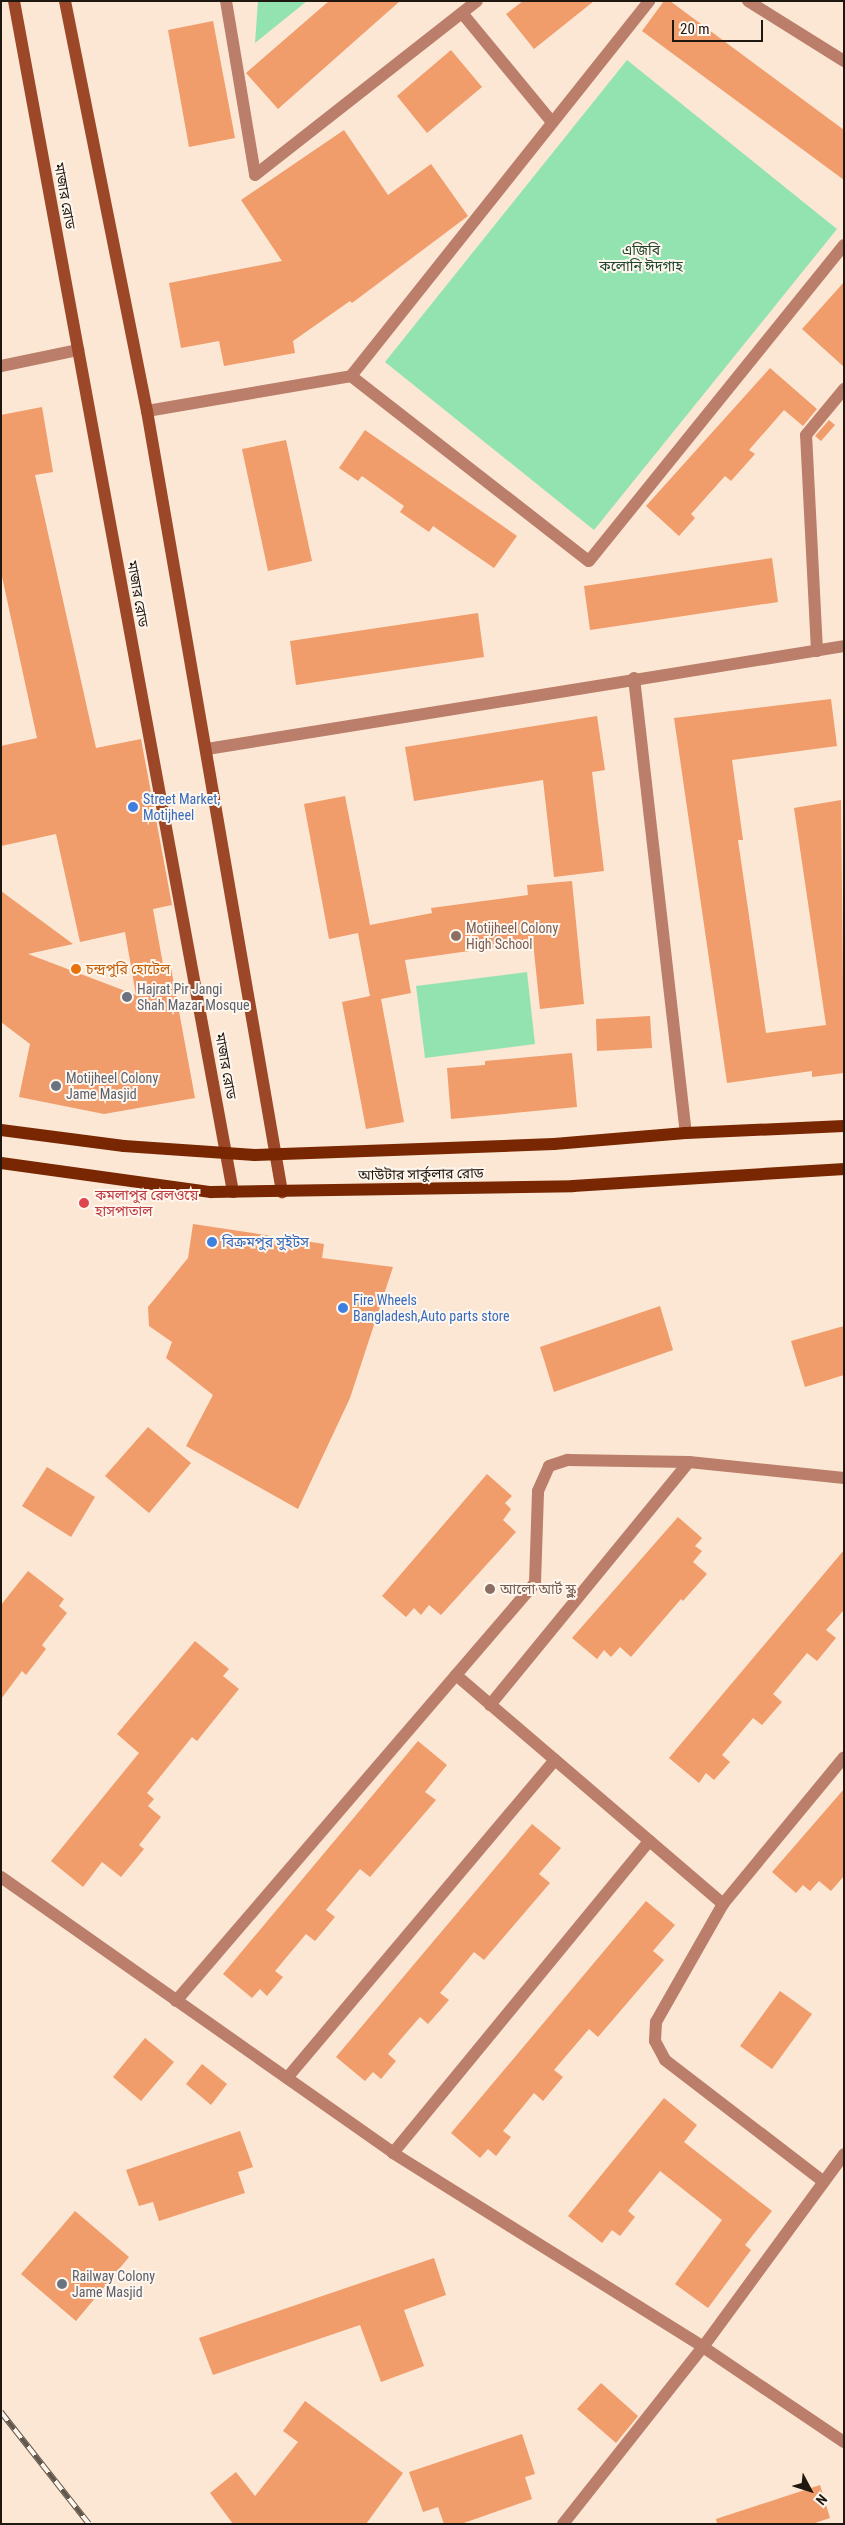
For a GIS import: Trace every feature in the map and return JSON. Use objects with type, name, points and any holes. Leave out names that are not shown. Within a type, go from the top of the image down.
[{"type":"main road","name":"মাজার রোড","points":[[14,1],[233,1192]]},
{"type":"main road","points":[[65,1],[147,411],[278,1155],[282,1192]]},
{"type":"main road","name":"আউটার সার্কুলার রোড","points":[[1,1130],[124,1146],[227,1155],[278,1155],[554,1144],[686,1133],[844,1126]]},
{"type":"main road","name":"আউটার সার্কুলার রোড","points":[[1,1162],[163,1186],[233,1192],[573,1186],[844,1169]]},
{"type":"street","points":[[226,1],[254,175],[477,1]]},
{"type":"street","points":[[147,411],[350,376],[649,1]]},
{"type":"street","points":[[748,1],[844,61]]},
{"type":"street","points":[[462,13],[552,122]]},
{"type":"street","points":[[350,376],[589,560],[844,245]]},
{"type":"street","points":[[1,366],[78,350]]},
{"type":"street","points":[[817,650],[806,435],[844,389]]},
{"type":"street","points":[[207,749],[634,678],[844,646]]},
{"type":"street","points":[[634,678],[686,1133]]},
{"type":"street","points":[[176,2001],[535,1583],[538,1491],[549,1466],[568,1460],[689,1462],[844,1478]]},
{"type":"street","points":[[490,1705],[689,1462]]},
{"type":"street","points":[[456,1675],[723,1904]]},
{"type":"street","points":[[824,2182],[665,2060],[655,2041],[656,2022],[723,1904],[844,1758]]},
{"type":"street","points":[[287,2078],[555,1760]]},
{"type":"street","points":[[393,2153],[649,1841]]},
{"type":"street","points":[[1,1877],[393,2153],[703,2347],[844,2442]]},
{"type":"street","points":[[563,2524],[703,2347],[844,2154]]},
{"type":"green space","points":[[258,1],[307,1],[255,43]]},
{"type":"green space","name":"এজিবি কলোনি ঈদগাহ","points":[[627,60],[837,229],[594,530],[385,362]]},
{"type":"green space","points":[[527,972],[535,1044],[425,1058],[416,986]]},
{"type":"building","points":[[329,1],[400,1],[278,109],[246,73]]},
{"type":"building","points":[[523,1],[594,1],[534,49],[506,14]]},
{"type":"building","points":[[664,1],[670,1],[844,130],[844,180],[642,31]]},
{"type":"building","points":[[213,21],[235,138],[189,147],[168,30]]},
{"type":"building","points":[[451,50],[482,87],[427,133],[397,96]]},
{"type":"building","points":[[344,130],[388,195],[431,164],[468,216],[352,303],[350,301],[293,341],[295,353],[224,366],[219,341],[181,348],[169,283],[282,261],[241,200]]},
{"type":"building","points":[[844,282],[844,367],[802,329]]},
{"type":"building","points":[[770,368],[817,409],[803,426],[784,410],[749,450],[755,454],[731,481],[725,476],[691,514],[695,518],[679,536],[646,506]]},
{"type":"building","points":[[42,407],[53,472],[35,475],[96,748],[141,739],[172,905],[153,909],[164,970],[171,968],[195,1098],[104,1114],[19,1097],[30,1044],[1,1022],[1,891],[73,944],[28,954],[136,995],[125,932],[80,942],[56,834],[1,846],[1,746],[37,738],[1,572],[1,415]]},
{"type":"building","points":[[829,420],[835,425],[821,441],[815,436]]},
{"type":"building","points":[[365,430],[517,536],[494,568],[433,526],[429,532],[400,512],[404,506],[362,476],[358,481],[339,468]]},
{"type":"building","points":[[286,440],[312,561],[268,571],[242,449]]},
{"type":"building","points":[[772,558],[778,602],[590,630],[584,586]]},
{"type":"building","points":[[478,613],[484,657],[296,685],[290,641]]},
{"type":"building","points":[[831,699],[837,746],[732,760],[743,840],[738,840],[766,1033],[826,1025],[794,808],[841,800],[844,1073],[812,1077],[812,1071],[727,1083],[674,718]]},
{"type":"building","points":[[597,716],[605,770],[592,772],[604,871],[554,877],[543,780],[414,801],[405,747]]},
{"type":"building","points":[[345,796],[370,925],[432,913],[431,908],[528,895],[527,885],[572,881],[584,1004],[540,1009],[533,942],[405,960],[411,993],[381,999],[404,1122],[366,1129],[342,1002],[370,996],[358,933],[329,939],[304,804]]},
{"type":"building","points":[[650,1016],[652,1048],[597,1051],[596,1019]]},
{"type":"building","points":[[572,1053],[577,1107],[451,1119],[447,1068],[485,1065],[485,1061]]},
{"type":"building","points":[[193,1224],[324,1244],[322,1258],[393,1267],[350,1398],[298,1509],[186,1446],[213,1395],[166,1358],[172,1342],[149,1326],[148,1307],[188,1258]]},
{"type":"building","points":[[660,1306],[673,1350],[554,1392],[540,1347]]},
{"type":"building","points":[[844,1326],[844,1375],[805,1387],[791,1341]]},
{"type":"building","points":[[148,1427],[191,1463],[149,1513],[105,1476]]},
{"type":"building","points":[[47,1467],[95,1497],[71,1537],[22,1506]]},
{"type":"building","points":[[487,1474],[512,1496],[505,1503],[511,1509],[503,1520],[516,1532],[441,1615],[429,1605],[421,1615],[414,1608],[406,1617],[382,1596]]},
{"type":"building","points":[[678,1517],[702,1538],[695,1546],[702,1551],[693,1562],[707,1574],[683,1601],[681,1599],[631,1657],[620,1647],[611,1657],[604,1650],[597,1659],[572,1638]]},
{"type":"building","points":[[844,1550],[844,1610],[826,1630],[836,1638],[817,1661],[807,1653],[773,1694],[782,1702],[762,1725],[753,1718],[722,1755],[730,1762],[714,1780],[706,1773],[699,1783],[669,1758]]},
{"type":"building","points":[[28,1571],[64,1599],[59,1606],[67,1613],[42,1645],[46,1649],[26,1675],[22,1671],[1,1699],[1,1605]]},
{"type":"building","points":[[195,1641],[229,1669],[223,1676],[239,1689],[197,1741],[192,1737],[147,1793],[154,1799],[148,1806],[161,1817],[139,1845],[144,1849],[121,1877],[102,1862],[83,1887],[51,1861],[139,1753],[117,1734]]},
{"type":"building","points":[[418,1741],[447,1765],[425,1792],[436,1800],[370,1877],[360,1869],[326,1910],[335,1917],[315,1941],[306,1934],[275,1971],[283,1977],[267,1996],[260,1989],[252,1998],[223,1974]]},
{"type":"building","points":[[844,1789],[844,1876],[831,1891],[819,1881],[810,1891],[803,1885],[796,1893],[772,1872]]},
{"type":"building","points":[[532,1824],[561,1848],[539,1874],[550,1883],[484,1960],[474,1952],[440,1993],[449,2000],[428,2024],[420,2017],[388,2054],[396,2061],[381,2079],[373,2072],[365,2081],[336,2057]]},
{"type":"building","points":[[646,1901],[675,1925],[653,1951],[664,1960],[598,2037],[589,2029],[554,2070],[563,2077],[543,2101],[534,2093],[503,2131],[511,2137],[496,2156],[488,2149],[480,2158],[451,2133]]},
{"type":"building","points":[[780,1991],[812,2014],[772,2069],[740,2046]]},
{"type":"building","points":[[145,2038],[174,2062],[141,2101],[113,2077]]},
{"type":"building","points":[[202,2064],[227,2084],[211,2105],[186,2084]]},
{"type":"building","points":[[664,2098],[697,2125],[684,2142],[772,2211],[745,2245],[751,2250],[708,2308],[675,2284],[722,2220],[660,2171],[628,2211],[635,2217],[620,2236],[612,2230],[602,2243],[568,2216]]},
{"type":"building","points":[[240,2131],[253,2167],[238,2172],[245,2193],[159,2221],[153,2202],[139,2206],[126,2170]]},
{"type":"building","points":[[75,2211],[129,2257],[76,2321],[21,2274]]},
{"type":"building","points":[[434,2258],[446,2295],[404,2310],[424,2366],[381,2382],[360,2325],[213,2375],[199,2338]]},
{"type":"building","points":[[601,2383],[638,2416],[616,2443],[577,2409]]},
{"type":"building","points":[[305,2401],[403,2473],[366,2524],[233,2524],[210,2493],[236,2472],[255,2496],[298,2442],[283,2431]]},
{"type":"building","points":[[522,2434],[535,2474],[525,2477],[532,2499],[461,2524],[444,2524],[438,2507],[423,2512],[409,2472]]},
{"type":"building","points":[[820,2485],[830,2518],[812,2524],[717,2524],[716,2519]]},
{"type":"railway","points":[[1,2412],[89,2524]]},
{"type":"place","name":"Street Market, Motijheel","points":[[133,807]]},
{"type":"place","name":"Motijheel Colony High School","points":[[456,936]]},
{"type":"place","name":"চন্দ্রপুরি হোটেল","points":[[76,969]]},
{"type":"place","name":"Hajrat Pir Jangi Shah Mazar Mosque","points":[[127,997]]},
{"type":"place","name":"Motijheel Colony Jame Masjid","points":[[56,1086]]},
{"type":"place","name":"কমলাপুর রেলওয়ে হাসপাতাল","points":[[84,1203]]},
{"type":"place","name":"বিক্রমপুর সুইটস","points":[[212,1242]]},
{"type":"place","name":"Fire Wheels Bangladesh,Auto parts store","points":[[343,1308]]},
{"type":"place","name":"আলো আর্ট স্কুল","points":[[490,1589]]},
{"type":"place","name":"Railway Colony Jame Masjid","points":[[62,2284]]}]
